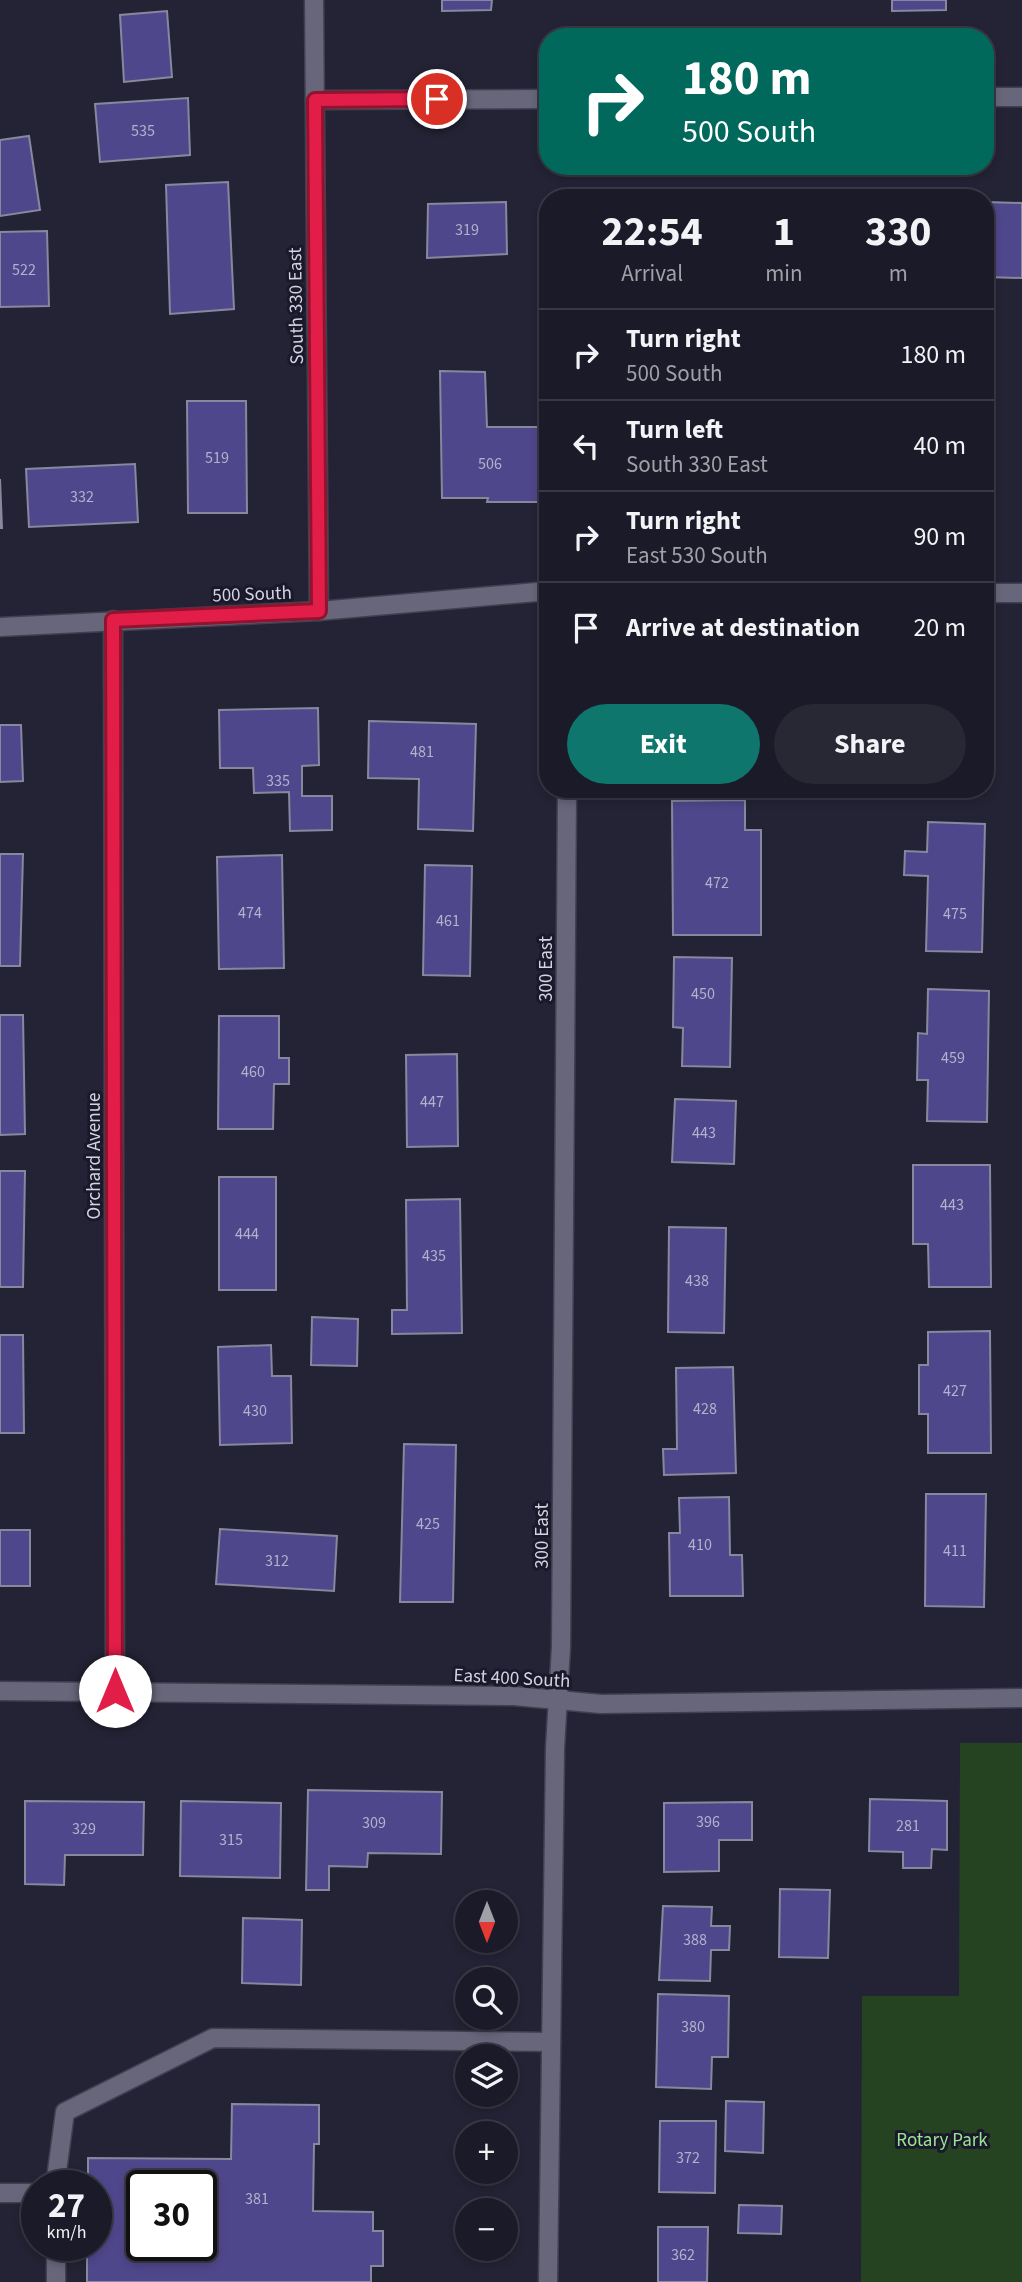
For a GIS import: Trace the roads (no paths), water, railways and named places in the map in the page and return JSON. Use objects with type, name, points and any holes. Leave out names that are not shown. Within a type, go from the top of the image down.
[{"type":"street","name":"South 330 East","points":[[314,0],[319,611]]},
{"type":"street","points":[[994,97],[1022,97]]},
{"type":"street","points":[[315,100],[539,99]]},
{"type":"street","name":"500 South","points":[[0,626],[319,611],[539,592]]},
{"type":"street","points":[[994,593],[1022,593]]},
{"type":"street","name":"Orchard Avenue","points":[[113,620],[115,1691]]},
{"type":"street","name":"300 East","points":[[548,2282],[558,1700],[562,1633],[567,798]]},
{"type":"street","name":"East 400 South","points":[[0,1691],[514,1696],[601,1704],[1022,1698]]},
{"type":"street","points":[[57,2170],[65,2112],[213,2038],[551,2042]]},
{"type":"street","points":[[0,2193],[21,2193]]},
{"type":"street","points":[[56,2261],[56,2282]]},
{"type":"park label","name":"Rotary Park","points":[[942,2139]]}]
